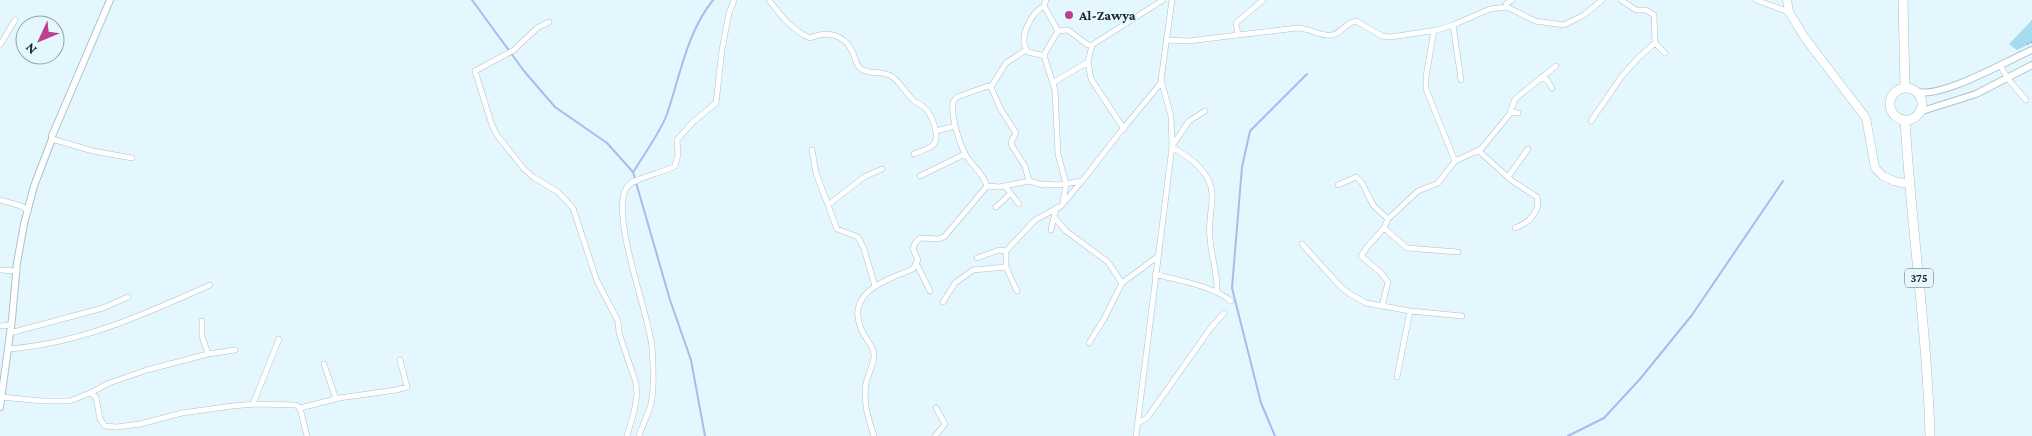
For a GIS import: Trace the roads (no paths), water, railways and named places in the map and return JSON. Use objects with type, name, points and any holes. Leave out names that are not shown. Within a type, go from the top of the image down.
[{"type":"main road","points":[[1787,0],[1788,12],[1805,38],[1866,118],[1876,168],[1883,176],[1908,184]]},
{"type":"main road","points":[[1903,0],[1905,88]]},
{"type":"main road","points":[[1905,88],[1915,91],[1921,102],[1919,112],[1915,117],[1905,120],[1895,116],[1892,112],[1890,101],[1896,91],[1905,88]]},
{"type":"main road","name":"375","points":[[1905,120],[1908,184],[1928,374],[1930,436]]},
{"type":"street","points":[[0,407],[17,271],[34,186],[52,136],[110,0]]},
{"type":"street","points":[[638,436],[651,403],[652,345],[626,238],[623,201],[626,189],[636,180],[658,174],[675,166],[678,155],[677,140],[693,122],[716,103],[724,41],[729,13],[734,0]]},
{"type":"street","points":[[769,0],[779,13],[801,34],[810,38],[825,33],[833,34],[848,44],[857,65],[863,70],[878,72],[897,80],[913,100],[926,109],[936,131],[934,144],[914,154]]},
{"type":"street","points":[[1124,129],[1093,84],[1088,62],[1092,45],[1163,0]]},
{"type":"street","points":[[1136,436],[1172,146],[1170,116],[1162,83],[1172,0]]},
{"type":"street","points":[[1238,34],[1236,22],[1263,0]]},
{"type":"street","points":[[1166,40],[1188,41],[1304,28],[1329,35],[1337,33],[1346,24],[1356,21],[1385,38],[1452,25],[1512,0]]},
{"type":"street","points":[[1505,4],[1535,21],[1564,25],[1584,15],[1602,0]]},
{"type":"street","points":[[1621,0],[1636,10],[1646,10],[1654,15],[1655,43],[1665,53]]},
{"type":"street","points":[[1756,0],[1788,12]]},
{"type":"street","points":[[1026,50],[1023,36],[1030,22],[1045,3],[1058,31]]},
{"type":"street","points":[[0,44],[15,20]]},
{"type":"street","points":[[549,22],[538,28],[514,50],[475,71],[497,135],[524,169],[533,177],[558,192],[573,208],[598,281],[618,321],[619,333],[636,383],[637,394],[634,412],[627,436]]},
{"type":"street","points":[[1452,25],[1461,80]]},
{"type":"street","points":[[1058,31],[1068,30],[1088,45],[1092,45]]},
{"type":"street","points":[[1434,30],[1426,77],[1426,89],[1455,162]]},
{"type":"street","points":[[1058,31],[1045,56],[1054,82],[1058,114],[1058,154],[1066,184],[1063,203]]},
{"type":"street","points":[[1591,121],[1622,76],[1639,56],[1655,43]]},
{"type":"street","points":[[1026,50],[1045,56]]},
{"type":"street","points":[[991,87],[1006,63],[1026,50]]},
{"type":"street","points":[[1915,91],[1921,94],[1958,84],[2032,50]]},
{"type":"street","points":[[1054,82],[1088,62]]},
{"type":"street","points":[[2000,65],[2026,100]]},
{"type":"street","points":[[1919,112],[1963,99],[2032,65]]},
{"type":"street","points":[[1382,306],[1388,289],[1388,282],[1381,273],[1361,256],[1366,247],[1384,228],[1388,219],[1418,191],[1438,183],[1455,162],[1479,151],[1510,112],[1513,101],[1556,66]]},
{"type":"street","points":[[1541,77],[1547,80],[1552,88]]},
{"type":"street","points":[[1016,291],[1006,267],[1006,251],[1032,222],[1063,203],[1162,83]]},
{"type":"street","points":[[987,186],[983,175],[965,154],[955,126],[952,110],[954,98],[988,86],[991,87]]},
{"type":"street","points":[[991,87],[1000,108],[1016,133],[1011,142],[1025,166],[1028,181]]},
{"type":"street","points":[[1172,146],[1189,121],[1205,111]]},
{"type":"street","points":[[1510,112],[1518,113]]},
{"type":"street","points":[[936,131],[955,126]]},
{"type":"street","points":[[52,139],[93,151],[132,158]]},
{"type":"street","points":[[1172,146],[1190,158],[1210,181],[1213,194],[1209,235],[1217,278],[1216,292]]},
{"type":"street","points":[[1508,177],[1528,149]]},
{"type":"street","points":[[812,150],[816,173],[837,229],[858,237],[864,249],[875,286]]},
{"type":"street","points":[[1479,151],[1508,177],[1535,195],[1538,202],[1537,211],[1529,220],[1516,228]]},
{"type":"street","points":[[920,176],[965,154]]},
{"type":"street","points":[[828,205],[864,177],[882,169]]},
{"type":"street","points":[[1338,185],[1356,177],[1362,183],[1373,205],[1388,219]]},
{"type":"street","points":[[987,186],[1005,186],[1028,181],[1043,185],[1082,181]]},
{"type":"street","points":[[874,436],[864,402],[866,386],[874,360],[874,351],[863,333],[857,310],[859,302],[875,286],[913,268],[918,260],[913,249],[915,243],[920,238],[939,239],[945,236],[987,186]]},
{"type":"street","points":[[1005,186],[1019,204]]},
{"type":"street","points":[[996,207],[1010,194]]},
{"type":"street","points":[[0,200],[28,210]]},
{"type":"street","points":[[1051,230],[1056,208]]},
{"type":"street","points":[[1054,217],[1066,231],[1108,262],[1122,283]]},
{"type":"street","points":[[1384,228],[1407,248],[1458,252]]},
{"type":"street","points":[[1302,244],[1322,267],[1350,294],[1369,304],[1378,307],[1462,316]]},
{"type":"street","points":[[977,258],[999,250],[1006,251]]},
{"type":"street","points":[[1089,343],[1104,319],[1122,283],[1157,258]]},
{"type":"street","points":[[916,263],[930,290]]},
{"type":"street","points":[[943,302],[952,287],[970,272],[981,268],[1006,267]]},
{"type":"street","points":[[0,270],[17,271]]},
{"type":"street","points":[[1155,274],[1216,292],[1231,301]]},
{"type":"street","points":[[8,349],[53,343],[126,323],[210,285]]},
{"type":"street","points":[[10,333],[103,308],[128,297]]},
{"type":"street","points":[[1397,377],[1410,311]]},
{"type":"street","points":[[1138,424],[1147,418],[1224,313]]},
{"type":"street","points":[[202,321],[202,336],[208,354]]},
{"type":"street","points":[[0,326],[11,326]]},
{"type":"street","points":[[253,404],[279,339]]},
{"type":"street","points":[[1,397],[65,401],[90,394],[109,383],[127,376],[208,354],[235,350]]},
{"type":"street","points":[[300,408],[336,399],[407,387],[400,360]]},
{"type":"street","points":[[324,364],[336,399]]},
{"type":"street","points":[[90,394],[96,397],[100,419],[106,426],[140,424],[196,410],[253,404],[296,405],[300,408],[307,436]]},
{"type":"street","points":[[935,436],[945,424],[936,408]]},
{"type":"waterway","points":[[472,0],[524,71],[555,107],[607,143],[633,172],[670,300],[691,360],[705,436]]},
{"type":"waterway","points":[[634,171],[664,121],[690,40],[713,0]]},
{"type":"waterway","points":[[1275,436],[1261,403],[1232,288],[1242,167],[1250,131],[1307,74]]},
{"type":"waterway","points":[[1568,436],[1604,418],[1640,379],[1692,315],[1783,181]]},
{"type":"place","name":"Al-Zawya","points":[[1069,15]]}]
